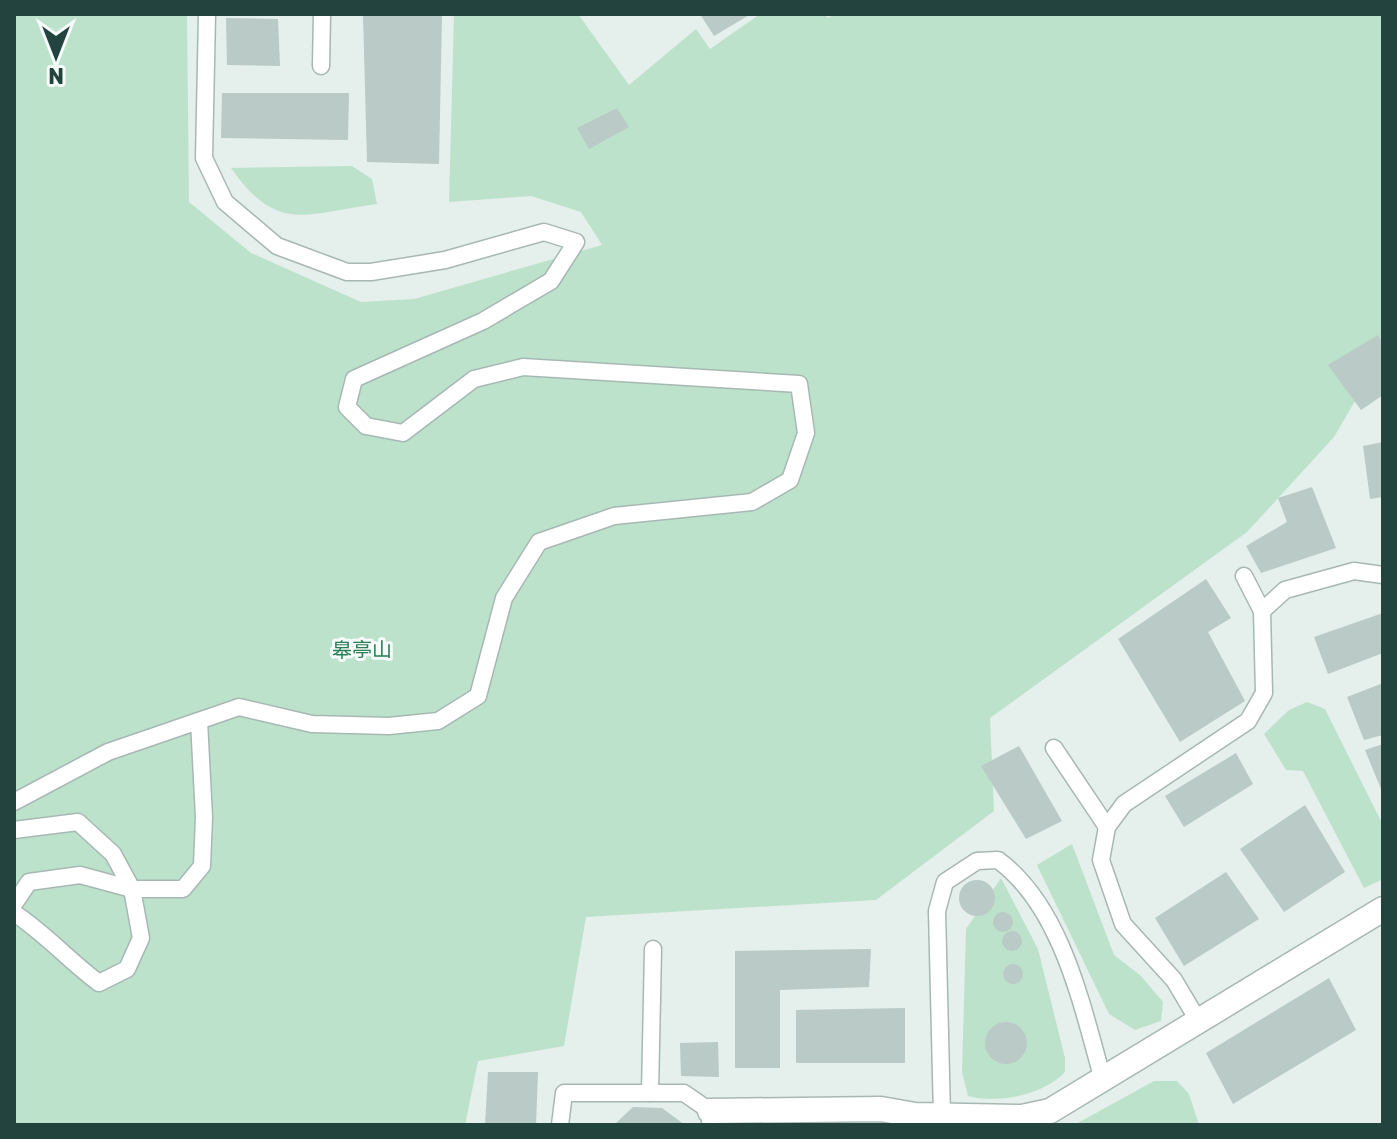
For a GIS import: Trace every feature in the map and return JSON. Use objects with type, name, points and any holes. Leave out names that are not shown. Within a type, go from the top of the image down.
[{"type":"street","points":[[710,1118],[881,1109],[914,1120],[942,1116],[1023,1121],[1050,1111],[1103,1080],[1383,909]]},
{"type":"lane","points":[[14,802],[108,752],[239,707],[312,724],[389,726],[438,721],[478,696],[504,598],[539,542],[614,516],[752,502],[790,480],[806,433],[799,384],[523,367],[474,379],[403,433],[366,426],[347,407],[354,379],[483,321],[551,281],[576,242],[544,232],[445,260],[371,272],[347,272],[277,246],[225,202],[204,158],[207,14]]},
{"type":"lane","points":[[321,66],[322,14]]},
{"type":"lane","points":[[1262,611],[1285,590],[1354,571],[1383,575]]},
{"type":"lane","points":[[1199,1022],[1174,980],[1123,924],[1101,860],[1107,827],[1124,804],[1248,721],[1264,693],[1262,611],[1244,576]]},
{"type":"lane","points":[[14,904],[29,882],[80,875],[132,889],[183,889],[202,866],[204,817],[199,721]]},
{"type":"lane","points":[[1054,748],[1107,827]]},
{"type":"lane","points":[[14,830],[78,822],[113,854],[132,889],[141,938],[127,969],[99,983],[73,964],[36,926],[14,913]]},
{"type":"lane","points":[[942,1116],[937,911],[945,882],[977,861],[998,860],[1019,875],[1068,958],[1103,1080]]},
{"type":"lane","points":[[650,1093],[653,949]]},
{"type":"lane","points":[[560,1125],[564,1093],[684,1093],[710,1118]]},
{"type":"green space","name":"皋亭山","points":[[14,14],[187,14],[189,202],[251,253],[361,302],[414,299],[602,245],[581,212],[531,196],[449,202],[454,14],[578,14],[629,85],[696,29],[710,49],[760,14],[824,14],[828,18],[834,14],[1383,14],[1383,353],[1334,437],[1247,532],[990,718],[994,811],[876,900],[586,917],[564,1046],[478,1061],[465,1125],[14,1125]]},
{"type":"green space","points":[[352,166],[372,179],[377,204],[312,214],[279,211],[264,203],[231,168]]},
{"type":"green space","points":[[1307,702],[1325,709],[1383,825],[1383,879],[1364,888],[1303,771],[1286,770],[1264,734],[1289,710]]},
{"type":"green space","points":[[1072,844],[1114,955],[1141,976],[1163,1002],[1161,1021],[1135,1030],[1109,1014],[1037,865]]},
{"type":"green space","points":[[1001,878],[1038,949],[1065,1058],[1065,1072],[1033,1092],[992,1099],[968,1096],[962,1072],[966,929]]},
{"type":"green space","points":[[1154,1081],[1177,1081],[1189,1094],[1199,1125],[1074,1125]]},
{"type":"building","points":[[363,14],[442,14],[439,164],[367,162]]},
{"type":"building","points":[[700,14],[751,14],[714,36]]},
{"type":"building","points":[[226,18],[278,19],[280,66],[227,65]]},
{"type":"building","points":[[222,93],[349,93],[348,140],[221,138]]},
{"type":"building","points":[[617,108],[629,127],[589,149],[577,128]]},
{"type":"building","points":[[1378,335],[1383,345],[1383,395],[1361,410],[1328,365]]},
{"type":"building","points":[[1383,442],[1383,497],[1370,499],[1363,446]]},
{"type":"building","points":[[1312,487],[1336,548],[1261,573],[1246,546],[1287,522],[1278,498]]},
{"type":"building","points":[[1206,579],[1231,618],[1208,632],[1245,701],[1180,742],[1118,639]]},
{"type":"building","points":[[1383,613],[1383,653],[1328,674],[1314,637]]},
{"type":"building","points":[[1383,683],[1383,735],[1364,740],[1347,697]]},
{"type":"building","points":[[1383,744],[1383,794],[1365,750]]},
{"type":"building","points":[[1019,746],[1062,821],[1026,839],[981,766]]},
{"type":"building","points":[[1236,753],[1253,784],[1184,827],[1165,796]]},
{"type":"building","points":[[1305,805],[1345,872],[1284,912],[1240,849]]},
{"type":"building","points":[[1226,872],[1259,919],[1184,966],[1155,918]]},
{"type":"building","points":[[977,880],[990,885],[995,898],[990,911],[977,916],[964,911],[959,898],[964,885]]},
{"type":"building","points":[[1003,912],[1010,915],[1013,922],[1010,929],[1003,932],[996,929],[993,922],[996,915]]},
{"type":"building","points":[[1012,931],[1019,934],[1022,941],[1019,948],[1012,951],[1005,948],[1002,941],[1005,934]]},
{"type":"building","points":[[871,949],[869,987],[780,990],[780,1068],[735,1068],[735,951]]},
{"type":"building","points":[[1013,964],[1020,967],[1023,974],[1020,981],[1013,984],[1006,981],[1003,974],[1006,967]]},
{"type":"building","points":[[1329,978],[1356,1030],[1233,1104],[1206,1053]]},
{"type":"building","points":[[905,1008],[905,1063],[796,1063],[796,1010]]},
{"type":"building","points":[[1006,1022],[1021,1028],[1027,1043],[1021,1058],[1006,1064],[991,1058],[985,1043],[991,1028]]},
{"type":"building","points":[[718,1042],[719,1077],[681,1076],[680,1043]]},
{"type":"building","points":[[488,1072],[538,1072],[536,1125],[485,1125]]},
{"type":"building","points":[[633,1107],[662,1108],[685,1125],[614,1125]]}]
